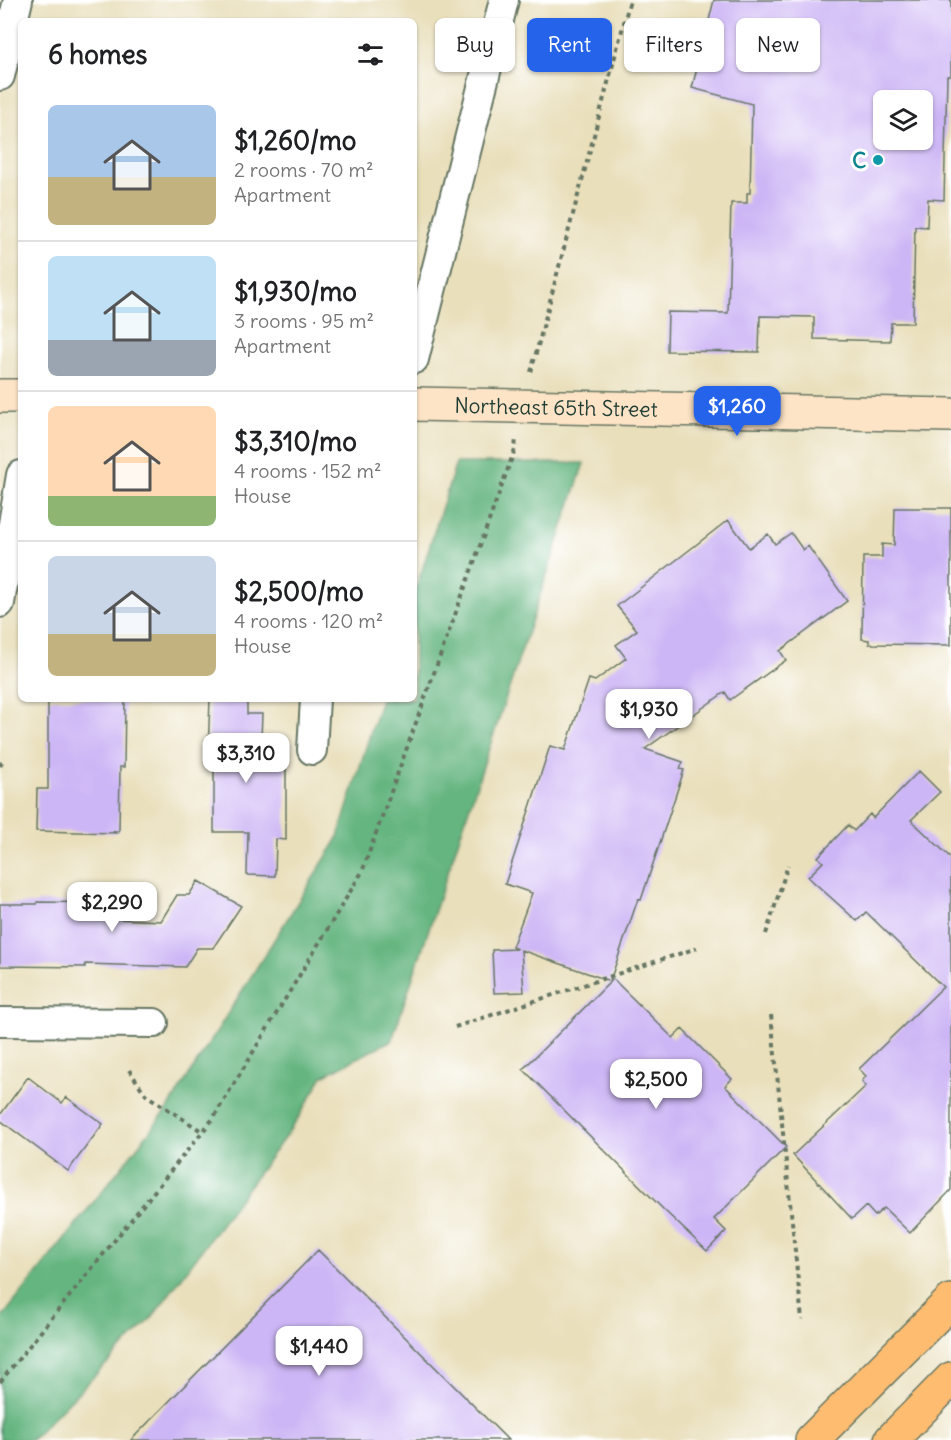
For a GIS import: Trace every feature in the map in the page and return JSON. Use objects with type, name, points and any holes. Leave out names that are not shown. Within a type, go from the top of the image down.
[{"type":"main road","points":[[0,396],[18,396]]},
{"type":"main road","name":"Northeast 65th Street","points":[[417,404],[951,416]]},
{"type":"main road","points":[[812,1440],[951,1301]]},
{"type":"main road","points":[[891,1440],[951,1378]]},
{"type":"street","points":[[0,76],[18,0]]},
{"type":"street","points":[[417,347],[504,0]]},
{"type":"street","points":[[0,603],[18,493]]},
{"type":"street","points":[[312,750],[315,702]]},
{"type":"street","points":[[0,1022],[154,1023]]},
{"type":"path","points":[[531,373],[630,0]]},
{"type":"path","points":[[0,1382],[212,1120],[362,872],[515,449],[515,442]]},
{"type":"path","points":[[766,934],[788,865]]},
{"type":"path","points":[[455,1027],[697,948]]},
{"type":"path","points":[[771,1015],[802,1320]]},
{"type":"path","points":[[129,1070],[146,1095],[203,1132]]},
{"type":"green space","points":[[456,463],[584,463],[392,1040],[323,1076],[296,1122],[151,1319],[31,1440],[0,1440],[0,1320],[169,1107],[337,840],[380,702],[417,702],[417,586]]},
{"type":"building","points":[[714,0],[951,0],[951,76],[947,76],[944,200],[928,199],[927,227],[915,226],[913,323],[891,323],[890,341],[814,339],[814,317],[760,316],[759,352],[667,351],[668,312],[728,313],[731,203],[747,203],[747,193],[750,193],[752,104],[692,88],[696,72],[724,72],[724,18],[710,18]]},
{"type":"building","points":[[895,508],[951,508],[951,645],[869,644],[869,640],[862,639],[863,557],[882,557],[882,544],[894,545]]},
{"type":"building","points":[[728,520],[749,548],[768,534],[775,544],[791,533],[803,550],[808,546],[847,601],[780,651],[786,660],[730,700],[725,692],[645,749],[683,762],[680,769],[684,770],[641,900],[638,899],[610,981],[521,950],[524,992],[494,993],[492,950],[517,949],[512,947],[532,893],[505,884],[550,746],[565,750],[589,679],[595,681],[626,658],[616,645],[637,630],[617,606]]},
{"type":"building","points":[[48,702],[125,702],[124,767],[120,767],[119,831],[113,831],[116,833],[36,831],[37,789],[48,789]]},
{"type":"building","points":[[210,702],[247,702],[247,714],[262,714],[260,765],[286,765],[286,840],[276,839],[275,876],[247,875],[248,832],[214,832],[214,752],[208,752]]},
{"type":"building","points":[[919,771],[940,792],[911,820],[951,858],[951,1190],[910,1233],[884,1208],[875,1216],[866,1206],[852,1219],[793,1155],[866,1086],[862,1081],[866,1076],[859,1069],[943,987],[866,912],[857,921],[808,877],[823,862],[818,857],[848,825],[854,831],[870,814],[873,818]]},
{"type":"building","points":[[198,881],[241,906],[213,948],[197,948],[185,967],[85,964],[85,967],[0,966],[0,904],[116,903],[116,919],[161,921],[177,895],[189,895]]},
{"type":"building","points":[[613,979],[673,1038],[682,1029],[732,1079],[725,1086],[786,1147],[714,1219],[726,1231],[707,1251],[523,1069]]},
{"type":"building","points":[[28,1077],[62,1103],[66,1097],[103,1124],[68,1171],[0,1120],[0,1115]]},
{"type":"building","points":[[318,1250],[508,1440],[131,1440]]},
{"type":"place","name":"C","points":[[878,160]]}]
